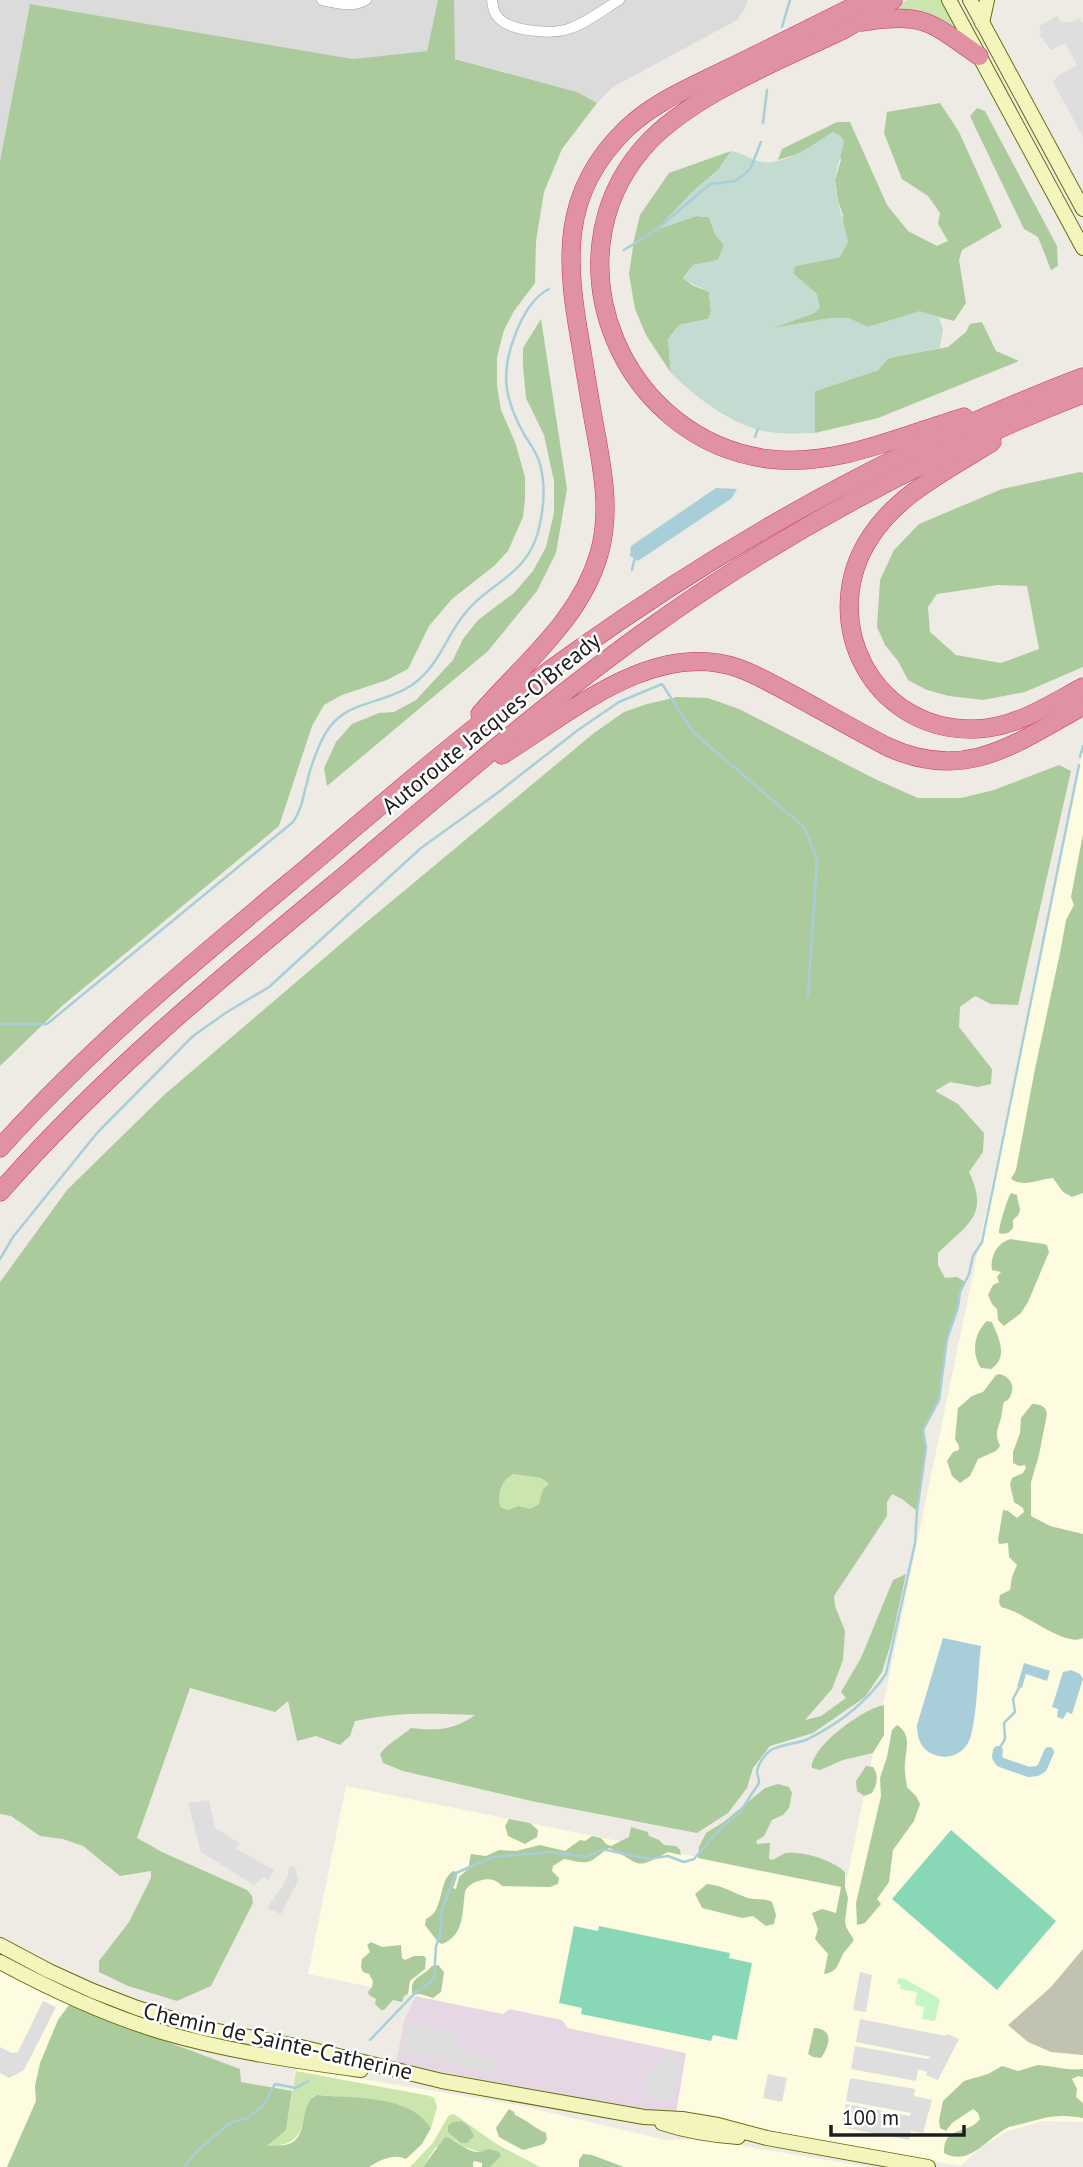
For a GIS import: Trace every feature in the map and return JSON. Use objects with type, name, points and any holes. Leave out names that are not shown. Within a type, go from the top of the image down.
[{"type":"highway","points":[[448,750],[564,621],[588,583],[600,550],[605,514],[604,484],[572,299],[569,264],[575,215],[592,174],[615,141],[650,110],[686,89],[867,0]]},
{"type":"highway","points":[[893,0],[858,22],[696,104],[664,127],[638,155],[623,178],[611,206],[601,254],[601,282],[612,332],[634,377],[648,395],[684,427],[728,449],[774,460],[813,459],[848,453],[1040,402]]},
{"type":"highway","points":[[858,22],[895,17],[920,20],[942,29],[979,56]]},
{"type":"highway","name":"Autoroute Jacques-O'Bready","points":[[0,1192],[75,1111],[159,1031],[443,792],[607,660],[730,573],[809,525],[894,479],[977,439],[1083,377]]},
{"type":"highway","name":"Autoroute Jacques-O'Bready","points":[[0,1148],[66,1078],[135,1013],[448,750],[574,653],[653,598],[734,547],[874,470],[1040,402],[1083,394]]},
{"type":"highway","points":[[1040,402],[903,501],[882,522],[866,544],[854,571],[849,597],[850,626],[860,659],[880,689],[911,713],[944,726],[973,729],[1006,724],[1083,687]]},
{"type":"highway","points":[[443,792],[611,687],[646,670],[676,663],[714,662],[746,671],[888,747],[915,758],[935,762],[964,761],[991,753],[1083,706]]},
{"type":"main road","points":[[949,0],[1083,248]]},
{"type":"main road","points":[[970,0],[1083,209]]},
{"type":"main road","points":[[982,23],[987,0]]},
{"type":"main road","name":"Chemin de Sainte-Catherine","points":[[0,1945],[71,1981],[163,2017],[442,2081]]},
{"type":"main road","name":"Chemin de Sainte-Catherine","points":[[0,1962],[95,2008],[178,2036],[284,2059],[442,2081],[644,2116],[718,2125],[767,2138],[925,2167]]},
{"type":"street","points":[[322,0],[351,5],[359,5],[366,0]]},
{"type":"street","points":[[492,0],[496,15],[503,22],[514,27],[545,32],[573,28],[619,0]]},
{"type":"shaded area","points":[[0,0],[438,0],[427,51],[353,59],[30,4],[0,161]]},
{"type":"shaded area","points":[[454,0],[748,0],[737,20],[613,87],[597,103],[577,92],[454,58]]},
{"type":"shaded area","points":[[1057,16],[1061,22],[1072,22],[1080,18],[1083,24],[1083,137],[1053,82],[1077,65],[1065,43],[1051,50],[1039,34],[1039,26]]},
{"type":"shaded area","points":[[833,132],[844,141],[835,180],[848,242],[840,257],[795,266],[793,273],[817,294],[820,308],[814,313],[773,328],[829,318],[848,318],[868,327],[920,311],[939,318],[943,329],[940,348],[889,358],[878,370],[815,391],[815,433],[766,432],[746,426],[712,407],[671,373],[668,339],[679,325],[708,319],[711,311],[709,292],[683,279],[693,265],[718,260],[724,245],[715,234],[709,217],[696,216],[656,230],[692,192],[718,170],[731,151],[762,162],[780,161],[799,153]]},
{"type":"shaded area","points":[[1083,749],[1083,2122],[1044,2121],[1008,2131],[981,2147],[960,2166],[806,2139],[676,2114],[686,2053],[568,2028],[562,2020],[510,2009],[503,2014],[308,1974],[346,1786],[845,1887]]},
{"type":"shaded area","points":[[209,1800],[215,1828],[239,1843],[236,1849],[274,1870],[269,1880],[264,1877],[254,1885],[201,1852],[188,1803]]},
{"type":"shaded area","points":[[289,1866],[295,1867],[298,1881],[281,1914],[267,1908],[282,1887]]},
{"type":"shaded area","points":[[1083,1949],[1083,2055],[1051,2052],[1028,2042],[1008,2025],[1051,1987]]},
{"type":"shaded area","points":[[0,1971],[79,2010],[7,2167],[0,2167]]},
{"type":"shaded area","points":[[860,1972],[872,1975],[866,2012],[853,2010]]},
{"type":"shaded area","points":[[416,1996],[502,2014],[509,2009],[562,2020],[568,2028],[687,2053],[676,2114],[396,2063],[405,2018]]},
{"type":"shaded area","points":[[43,2001],[56,2007],[24,2070],[9,2078],[0,2073],[0,2047],[12,2053],[18,2052]]},
{"type":"shaded area","points":[[860,2019],[946,2036],[947,2034],[959,2039],[938,2080],[918,2069],[916,2081],[851,2069],[855,2046],[928,2059],[931,2057],[856,2042]]},
{"type":"shaded area","points":[[408,2022],[458,2032],[457,2049],[479,2053],[484,2058],[495,2061],[498,2074],[401,2053]]},
{"type":"shaded area","points":[[668,2054],[681,2056],[673,2102],[644,2093],[648,2071],[655,2072]]},
{"type":"shaded area","points":[[296,2068],[517,2105],[666,2140],[702,2139],[868,2167],[240,2167],[286,2130]]},
{"type":"shaded area","points":[[768,2074],[787,2078],[782,2102],[763,2098]]},
{"type":"shaded area","points":[[850,2078],[915,2089],[914,2096],[932,2100],[923,2133],[911,2131],[909,2140],[841,2127],[846,2104],[910,2116],[911,2113],[846,2101]]},
{"type":"green space","points":[[438,0],[454,0],[455,59],[577,92],[597,103],[562,149],[544,192],[536,241],[535,283],[514,311],[504,330],[497,357],[497,386],[501,410],[515,442],[525,477],[523,517],[508,551],[494,566],[452,599],[429,626],[408,669],[387,680],[342,695],[324,705],[312,726],[279,826],[62,1006],[0,1066],[0,161],[30,4],[353,59],[427,51]]},
{"type":"green space","points":[[908,0],[941,0],[956,28],[952,30],[896,11],[894,7]]},
{"type":"green space","points":[[940,103],[959,132],[1002,227],[962,250],[959,260],[966,303],[954,321],[920,312],[868,327],[848,318],[766,330],[814,313],[793,273],[795,266],[840,257],[843,215],[835,180],[841,160],[833,132],[801,153],[778,160],[782,149],[837,122],[850,122],[887,205],[908,231],[937,246],[948,241],[938,224],[940,213],[928,196],[902,179],[884,133],[887,112]]},
{"type":"green space","points":[[977,108],[985,111],[1057,246],[1058,266],[1051,270],[1038,237],[1024,229],[970,116]]},
{"type":"green space","points":[[731,151],[718,170],[692,192],[658,229],[696,216],[709,217],[715,234],[724,245],[718,260],[693,265],[683,278],[709,292],[711,311],[708,319],[679,325],[668,339],[671,373],[646,335],[635,309],[629,274],[640,215],[669,173]]},
{"type":"green space","points":[[541,319],[567,489],[556,553],[537,591],[488,651],[327,786],[324,768],[336,742],[352,724],[379,713],[394,712],[416,700],[453,660],[463,639],[478,620],[514,593],[533,571],[546,547],[554,513],[554,481],[544,435],[526,398],[523,367],[523,348]]},
{"type":"green space","points":[[982,322],[996,351],[1019,361],[878,418],[815,433],[815,391],[878,370],[888,358],[948,347],[966,332],[970,324]]},
{"type":"green space","points":[[1083,473],[1083,667],[1025,692],[983,700],[927,690],[908,680],[885,645],[877,627],[880,580],[894,550],[919,524],[1002,489]],"holes":[[[998,585],[1027,586],[1039,649],[1001,663],[956,655],[930,632],[928,607],[937,594]]]},
{"type":"green space","points":[[677,697],[708,698],[739,709],[875,779],[918,798],[961,798],[994,790],[1059,765],[1071,771],[1018,1005],[991,1004],[975,996],[960,1007],[959,1027],[992,1069],[991,1084],[978,1087],[950,1082],[935,1091],[958,1104],[984,1133],[983,1152],[969,1172],[975,1187],[976,1209],[966,1226],[938,1253],[938,1265],[945,1278],[957,1277],[965,1282],[947,1339],[939,1400],[923,1430],[926,1448],[917,1511],[892,1494],[887,1502],[887,1516],[834,1596],[845,1631],[843,1660],[832,1689],[805,1720],[821,1716],[846,1698],[841,1692],[861,1658],[893,1580],[906,1574],[882,1672],[865,1697],[813,1733],[770,1746],[753,1768],[747,1788],[728,1813],[697,1833],[536,1802],[403,1771],[383,1763],[380,1754],[411,1728],[445,1728],[460,1724],[475,1715],[415,1714],[370,1718],[355,1721],[350,1736],[340,1745],[316,1736],[297,1741],[288,1701],[275,1712],[190,1688],[137,1838],[247,1890],[253,1903],[211,1986],[177,2001],[128,1986],[99,1972],[99,1961],[129,1922],[151,1878],[151,1871],[120,1876],[83,1846],[63,1839],[40,1836],[11,1816],[0,1814],[0,1282],[67,1190],[164,1095],[594,733],[624,712]],"holes":[[[513,1474],[541,1478],[548,1485],[543,1489],[539,1504],[530,1509],[519,1506],[507,1510],[501,1507],[500,1493],[503,1484]]]},
{"type":"green space","points":[[1083,834],[1083,1193],[1072,1197],[1063,1192],[1053,1178],[1026,1183],[1011,1179],[1016,1170],[1066,920],[1074,905],[1071,897]]},
{"type":"green space","points":[[1011,1193],[1017,1195],[1020,1211],[1013,1220],[1013,1228],[1002,1234],[999,1233],[1000,1225]]},
{"type":"green space","points":[[1010,1239],[1047,1245],[1049,1252],[1028,1302],[1021,1313],[1004,1326],[998,1320],[997,1309],[988,1295],[993,1285],[999,1282],[997,1277],[1001,1272],[992,1270],[993,1256],[1001,1244]]},
{"type":"green space","points":[[987,1321],[992,1322],[1001,1347],[1000,1359],[991,1369],[981,1368],[975,1350],[979,1331]]},
{"type":"green space","points":[[996,1375],[1007,1377],[1012,1389],[1010,1397],[1004,1403],[998,1429],[1000,1446],[996,1451],[978,1459],[970,1476],[960,1483],[952,1476],[947,1461],[953,1452],[959,1450],[955,1439],[958,1408],[972,1396],[983,1392]]},
{"type":"green space","points":[[1032,1404],[1042,1406],[1047,1414],[1031,1482],[1031,1516],[1050,1526],[1083,1534],[1083,1638],[1075,1640],[1055,1634],[1001,1607],[999,1602],[1000,1595],[1010,1590],[1017,1565],[1009,1557],[1008,1543],[999,1544],[998,1540],[1003,1510],[1017,1518],[1024,1512],[1023,1508],[1014,1502],[1010,1484],[1012,1478],[1023,1473],[1026,1468],[1025,1465],[1013,1463],[1013,1452],[1020,1433],[1021,1418]]},
{"type":"green space","points":[[513,1474],[541,1478],[548,1483],[539,1504],[530,1509],[519,1506],[507,1510],[501,1507],[501,1489]]},
{"type":"green space","points":[[884,1705],[884,1735],[873,1753],[843,1760],[820,1770],[812,1768],[820,1750],[840,1730],[864,1713]]},
{"type":"green space","points":[[897,1725],[906,1737],[907,1787],[920,1804],[914,1821],[893,1850],[889,1882],[877,1899],[881,1904],[865,1923],[857,1925],[856,1903],[881,1796],[880,1778],[892,1730]]},
{"type":"green space","points":[[866,1766],[873,1767],[877,1780],[872,1793],[864,1796],[857,1791],[856,1781]]},
{"type":"green space","points":[[778,1784],[789,1787],[792,1793],[789,1808],[783,1815],[772,1820],[764,1836],[756,1841],[757,1844],[770,1843],[771,1860],[786,1853],[801,1853],[826,1860],[845,1872],[848,1898],[845,1921],[854,1940],[829,1973],[824,1974],[828,1954],[815,1939],[818,1929],[812,1913],[822,1909],[836,1913],[841,1887],[698,1858],[699,1847],[706,1833],[765,1788]]},
{"type":"green space","points":[[509,1819],[530,1823],[538,1830],[537,1837],[525,1844],[508,1836],[505,1826]]},
{"type":"green space","points":[[631,1827],[648,1832],[649,1836],[664,1845],[676,1846],[681,1855],[668,1852],[648,1862],[637,1863],[609,1848],[590,1861],[564,1859],[553,1866],[552,1871],[559,1878],[558,1884],[550,1887],[502,1886],[490,1879],[482,1880],[466,1889],[459,1929],[449,1940],[442,1944],[438,1942],[425,1925],[426,1919],[436,1910],[448,1876],[453,1871],[456,1872],[453,1888],[456,1889],[459,1877],[468,1869],[471,1854],[486,1856],[499,1850],[516,1851],[540,1845],[565,1851],[580,1840],[585,1841],[592,1836],[601,1838],[611,1846],[629,1837]]},
{"type":"green space","points":[[951,1830],[1056,1921],[997,1990],[892,1899]]},
{"type":"green space","points":[[707,1884],[748,1898],[772,1902],[776,1915],[774,1924],[766,1926],[753,1916],[742,1918],[702,1908],[695,1894]]},
{"type":"green space","points":[[574,1926],[598,1931],[599,1926],[730,1953],[729,1958],[752,1963],[737,2040],[713,2035],[711,2041],[581,2014],[582,2008],[559,2003]]},
{"type":"green space","points":[[371,1942],[382,1947],[401,1945],[402,1958],[405,1960],[414,1956],[426,1958],[425,1969],[410,1981],[408,1994],[402,2002],[393,2000],[384,2010],[375,2004],[376,1999],[369,1995],[373,1981],[361,1967],[362,1959],[370,1952],[367,1945]]},
{"type":"green space","points":[[438,1965],[444,1972],[441,1992],[433,1998],[413,1995],[414,1981],[432,1966]]},
{"type":"green space","points":[[898,1978],[905,1979],[940,1999],[935,2021],[922,2019],[924,2007],[915,2005],[917,1992],[900,1989]]},
{"type":"green space","points":[[69,2005],[240,2069],[241,2082],[292,2091],[286,2130],[267,2146],[285,2145],[298,2137],[307,2106],[317,2095],[363,2098],[395,2104],[422,2117],[431,2128],[422,2144],[406,2159],[391,2157],[369,2167],[7,2167],[36,2101],[35,2086],[40,2063],[58,2020]]},
{"type":"green space","points":[[814,2028],[825,2031],[828,2038],[827,2048],[821,2058],[808,2054]]},
{"type":"green space","points":[[1038,2065],[1083,2069],[1083,2077],[1072,2079],[1077,2089],[1076,2097],[1083,2103],[1083,2118],[1042,2118],[1011,2126],[977,2150],[961,2157],[944,2153],[945,2144],[952,2134],[970,2127],[980,2119],[973,2109],[952,2123],[946,2131],[940,2128],[943,2101],[964,2081],[988,2074],[1002,2066],[1018,2071]]},
{"type":"green space","points":[[296,2071],[430,2096],[434,2098],[437,2107],[431,2128],[410,2110],[395,2105],[362,2098],[317,2095],[313,2096],[296,2137],[285,2144],[266,2146],[286,2129]]},
{"type":"green space","points":[[509,2109],[546,2133],[544,2144],[523,2150],[499,2137],[496,2128]]},
{"type":"green space","points":[[454,2114],[498,2145],[540,2167],[490,2167],[500,2156],[470,2149],[454,2140],[435,2148],[423,2167],[410,2167],[432,2144],[449,2115]]},
{"type":"green space","points":[[462,2121],[474,2136],[467,2143],[461,2143],[448,2132],[448,2126],[453,2122]]},
{"type":"green space","points":[[445,2137],[465,2148],[479,2152],[489,2149],[499,2152],[501,2156],[490,2167],[482,2167],[482,2163],[475,2161],[473,2167],[423,2167]]},
{"type":"green space","points":[[583,2154],[592,2155],[624,2167],[579,2167]]},
{"type":"water","points":[[716,488],[737,489],[732,498],[638,561],[630,556],[631,546]]},
{"type":"water","points":[[943,1638],[981,1646],[971,1735],[965,1748],[946,1757],[930,1753],[921,1745],[917,1725]]},
{"type":"water","points":[[1024,1663],[1050,1671],[1047,1681],[1026,1674],[1022,1688],[1017,1687]]},
{"type":"water","points":[[1071,1670],[1080,1674],[1083,1679],[1072,1714],[1067,1712],[1063,1719],[1057,1717],[1058,1709],[1052,1707],[1063,1672]]},
{"type":"waterway","points":[[782,27],[790,0]]},
{"type":"waterway","points":[[763,123],[767,90]]},
{"type":"waterway","points":[[624,250],[656,230],[710,184],[735,181],[746,173],[761,142]]},
{"type":"waterway","points":[[0,1024],[47,1024],[293,822],[300,808],[316,754],[329,728],[347,712],[402,691],[421,678],[472,605],[525,559],[538,532],[544,498],[543,481],[534,449],[512,409],[506,371],[512,345],[523,318],[534,301],[549,289]]},
{"type":"waterway","points":[[755,437],[758,429]]},
{"type":"waterway","points":[[632,570],[635,557]]},
{"type":"waterway","points":[[0,1259],[13,1237],[97,1133],[193,1036],[269,987],[421,848],[578,730],[619,702],[662,684],[693,732],[804,827],[817,859],[808,996]]},
{"type":"waterway","points":[[1080,757],[1083,746]]},
{"type":"waterway","points":[[370,2040],[415,1993],[434,1979],[442,1910],[456,1873],[493,1857],[551,1852],[587,1857],[607,1850],[648,1859],[668,1856],[684,1862],[694,1859],[720,1829],[740,1812],[759,1783],[758,1767],[771,1750],[808,1739],[830,1726],[861,1703],[886,1674],[915,1543],[926,1448],[923,1430],[939,1400],[947,1339],[960,1292],[969,1274],[973,1256],[982,1242],[1079,765]]},
{"type":"waterway","points":[[998,1751],[1005,1739],[1004,1723],[1015,1712],[1013,1699],[1020,1686]]},
{"type":"waterway","points":[[998,1751],[1000,1762],[1029,1772],[1042,1768],[1049,1752]]},
{"type":"waterway","points":[[184,2167],[199,2149],[230,2123],[247,2118],[263,2106],[275,2084],[296,2088],[308,2081]]}]
